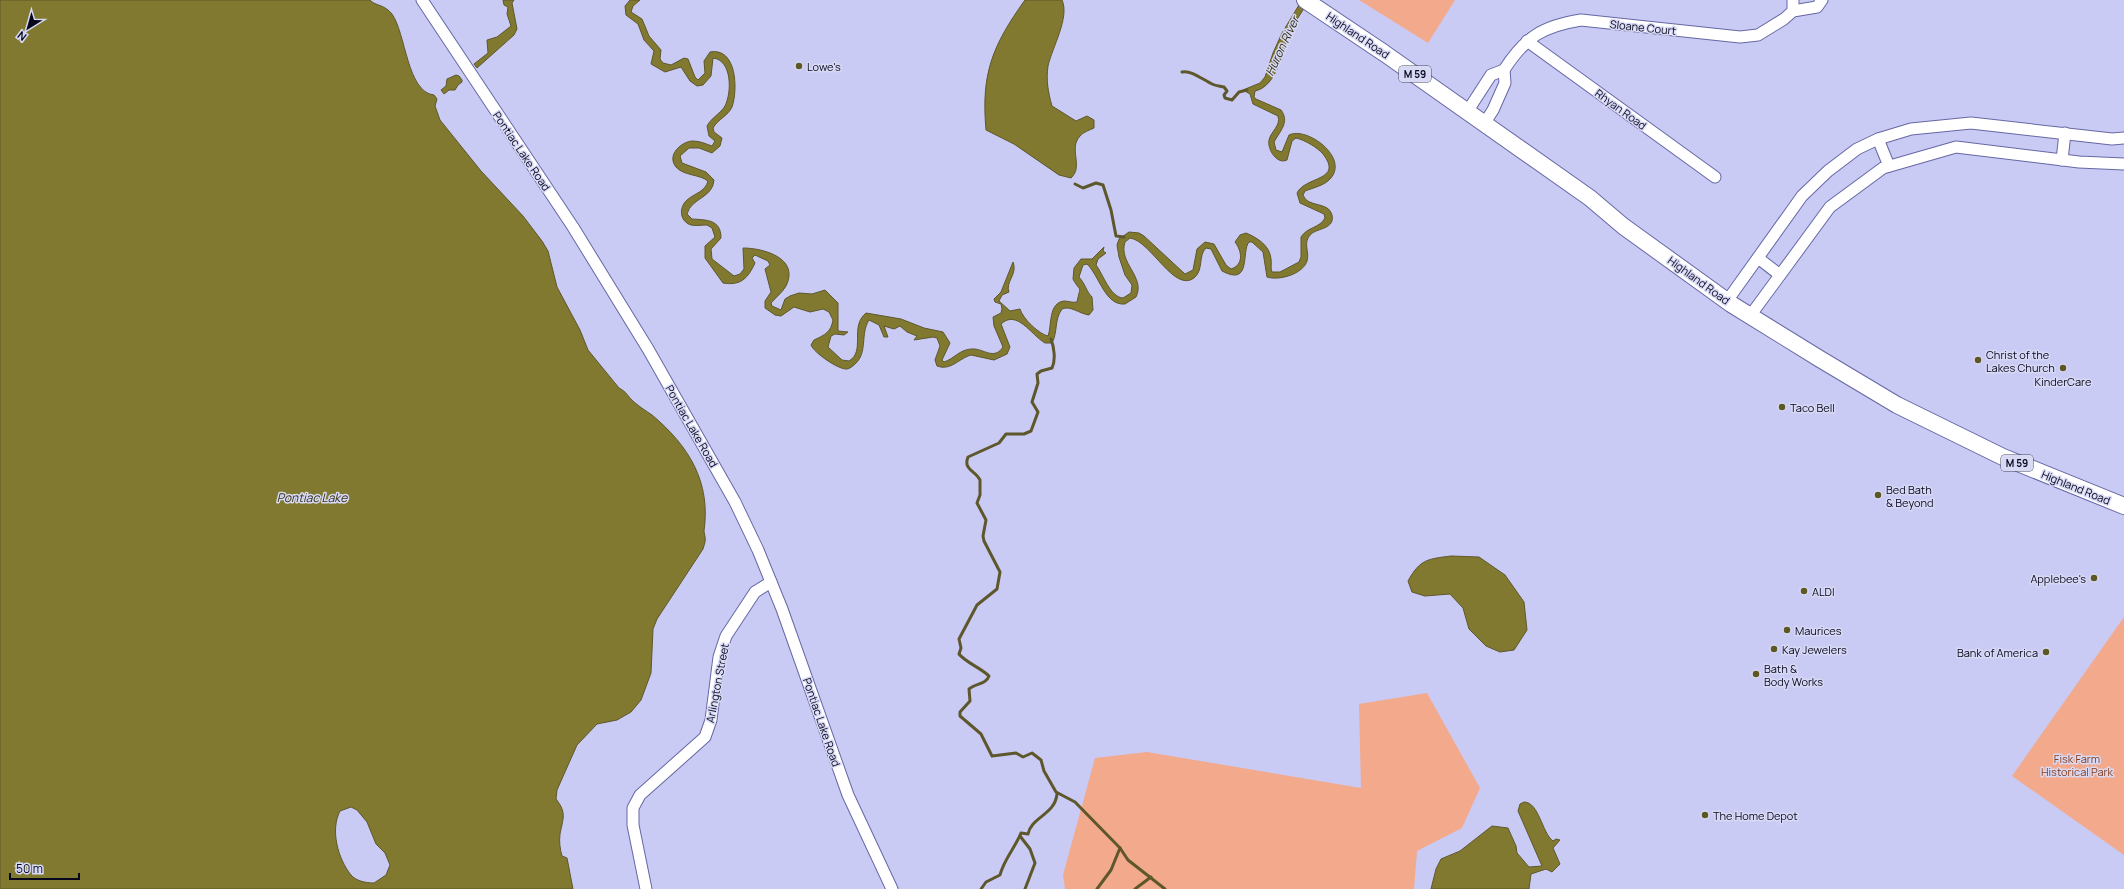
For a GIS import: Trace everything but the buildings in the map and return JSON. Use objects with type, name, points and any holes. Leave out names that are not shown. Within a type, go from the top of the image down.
[{"type":"highway","name":"Highland Road","points":[[1305,0],[1345,26],[1590,198],[1624,226],[1750,316],[1874,392],[1912,413],[2003,457],[2124,506]]},
{"type":"street","name":"Pontiac Lake Road","points":[[422,0],[573,227],[630,320],[724,481],[742,516],[771,582],[841,777],[888,887]]},
{"type":"street","name":"Sloane Court","points":[[1484,124],[1493,110],[1505,84],[1504,70],[1514,54],[1527,41],[1558,24],[1581,20],[1740,37],[1758,35],[1784,20],[1793,6],[1818,7],[1822,0]]},
{"type":"street","name":"Rhyan Road","points":[[1527,41],[1715,177]]},
{"type":"street","name":"Sloane Court","points":[[1468,112],[1491,75],[1504,70]]},
{"type":"street","points":[[1727,301],[1802,196],[1828,171],[1857,149],[1878,139],[1911,129],[1971,123],[2112,139],[2124,138]]},
{"type":"street","points":[[2062,160],[2065,133]]},
{"type":"street","points":[[1878,139],[1889,166]]},
{"type":"street","points":[[1750,316],[1830,207],[1883,168],[1956,147],[2062,160],[2124,164]]},
{"type":"street","points":[[1758,258],[1780,276]]},
{"type":"street","name":"Arlington Street","points":[[646,889],[634,824],[634,808],[640,795],[705,737],[711,720],[720,657],[726,636],[755,592],[771,582]]},
{"type":"green space","points":[[1359,0],[1455,0],[1428,43]]},
{"type":"green space","name":"Fisk Farm Historical Park","points":[[2124,617],[2124,855],[2012,776]]},
{"type":"green space","points":[[1427,693],[1480,788],[1462,828],[1417,851],[1414,889],[1065,889],[1063,875],[1095,758],[1147,752],[1361,788],[1359,704]]},
{"type":"water","name":"Pontiac Lake","points":[[0,0],[370,0],[386,8],[392,14],[397,23],[408,61],[418,84],[425,91],[434,95],[437,99],[435,106],[440,120],[481,171],[523,216],[542,241],[548,251],[557,287],[580,330],[588,350],[619,388],[624,391],[634,402],[652,415],[677,439],[687,452],[694,466],[704,497],[705,540],[703,549],[657,619],[653,629],[651,673],[641,700],[631,712],[617,720],[597,724],[577,745],[557,790],[556,799],[563,812],[560,848],[562,856],[567,858],[573,889],[0,889]],"holes":[[[351,807],[357,810],[367,822],[376,844],[385,853],[390,865],[386,875],[374,883],[361,881],[351,875],[339,853],[336,827],[340,811]]]},
{"type":"water","points":[[503,0],[514,0],[512,3],[517,29],[514,35],[477,68],[474,64],[488,53],[487,40],[497,37],[511,26],[507,14],[508,7],[504,5]]},
{"type":"water","name":"Huron River","points":[[630,0],[640,0],[633,6],[631,12],[642,19],[649,36],[661,50],[660,59],[663,63],[671,65],[684,58],[688,59],[695,77],[698,80],[705,73],[704,61],[710,52],[719,52],[726,56],[733,71],[735,91],[732,107],[713,128],[714,132],[722,138],[720,146],[712,153],[699,148],[689,148],[680,156],[682,163],[706,172],[714,180],[710,191],[693,204],[687,214],[692,219],[707,220],[716,224],[718,227],[721,238],[711,249],[712,259],[734,276],[740,274],[744,269],[743,248],[760,250],[777,256],[788,268],[789,276],[786,286],[771,303],[772,306],[781,310],[785,299],[790,296],[799,293],[812,294],[825,290],[838,303],[838,331],[848,332],[844,335],[835,334],[831,336],[828,347],[842,360],[849,361],[854,357],[859,325],[861,319],[866,313],[901,319],[924,328],[943,332],[950,343],[942,360],[944,362],[968,349],[976,349],[992,354],[1000,351],[1003,347],[994,326],[993,317],[1001,313],[1002,309],[1001,304],[995,302],[994,299],[1001,292],[1013,262],[1014,270],[1008,288],[1009,292],[1002,295],[999,301],[1010,311],[1020,309],[1024,317],[1032,326],[1044,335],[1048,336],[1055,306],[1064,301],[1077,302],[1080,289],[1073,279],[1074,268],[1081,259],[1092,259],[1104,247],[1103,251],[1106,253],[1098,259],[1096,265],[1107,284],[1118,297],[1123,298],[1131,293],[1132,285],[1125,275],[1117,245],[1119,239],[1129,232],[1139,233],[1144,236],[1185,274],[1193,270],[1197,249],[1205,242],[1214,244],[1226,265],[1231,269],[1235,267],[1240,261],[1240,253],[1235,242],[1240,235],[1246,233],[1255,237],[1266,246],[1270,254],[1272,272],[1280,272],[1299,262],[1301,257],[1301,237],[1307,231],[1320,224],[1325,218],[1324,214],[1300,203],[1297,193],[1307,184],[1326,174],[1329,169],[1328,163],[1318,149],[1307,142],[1296,138],[1292,141],[1287,160],[1283,161],[1276,158],[1271,152],[1269,140],[1277,126],[1279,120],[1278,116],[1253,104],[1250,94],[1243,90],[1260,83],[1265,77],[1282,33],[1302,0],[1309,0],[1290,32],[1274,75],[1263,88],[1255,91],[1254,97],[1281,110],[1284,114],[1285,119],[1283,126],[1274,142],[1276,150],[1282,152],[1289,135],[1297,133],[1315,139],[1331,153],[1335,162],[1335,171],[1330,179],[1322,185],[1305,191],[1303,195],[1309,202],[1327,208],[1332,215],[1332,220],[1329,226],[1314,232],[1308,237],[1308,257],[1305,266],[1296,273],[1278,278],[1267,277],[1263,252],[1252,242],[1249,242],[1247,246],[1244,266],[1242,271],[1238,274],[1231,275],[1222,271],[1211,249],[1206,248],[1202,255],[1197,275],[1186,281],[1170,273],[1138,241],[1130,238],[1125,242],[1124,250],[1125,257],[1138,283],[1136,297],[1125,304],[1112,300],[1107,295],[1087,264],[1083,265],[1079,277],[1092,297],[1093,310],[1089,315],[1068,308],[1062,309],[1058,317],[1052,343],[1045,343],[1018,321],[1007,320],[1001,324],[1010,347],[1007,354],[994,360],[971,355],[950,366],[942,367],[937,366],[935,360],[940,346],[937,338],[933,337],[914,340],[917,336],[907,332],[900,326],[894,329],[884,326],[888,337],[884,337],[879,325],[869,320],[866,325],[863,349],[859,360],[850,368],[843,369],[822,356],[811,345],[814,340],[824,335],[831,327],[833,320],[829,312],[823,309],[810,312],[794,307],[781,316],[775,315],[765,308],[765,301],[771,292],[765,269],[770,265],[768,261],[755,255],[752,258],[755,263],[747,277],[739,282],[729,284],[723,283],[705,258],[705,246],[715,237],[712,228],[707,225],[691,225],[687,223],[682,217],[682,210],[684,203],[705,188],[708,181],[679,170],[673,162],[673,158],[674,154],[684,143],[693,141],[712,146],[715,141],[709,136],[707,126],[725,106],[729,93],[729,78],[727,70],[724,64],[713,58],[711,76],[703,85],[697,86],[690,81],[681,67],[665,72],[651,64],[654,51],[644,40],[638,24],[626,15],[625,6]]},
{"type":"water","points":[[1025,0],[1062,0],[1064,15],[1060,33],[1047,71],[1048,91],[1052,106],[1076,121],[1087,116],[1094,120],[1094,128],[1083,133],[1075,146],[1076,168],[1075,173],[1071,178],[1059,175],[1014,144],[986,130],[985,93],[991,61],[1004,32]]},
{"type":"water","points":[[456,75],[459,76],[462,82],[455,90],[449,90],[444,94],[441,90],[446,86],[447,79]]},
{"type":"water","points":[[1451,556],[1479,557],[1505,575],[1524,602],[1527,630],[1514,650],[1500,652],[1486,646],[1469,629],[1463,608],[1450,594],[1425,596],[1412,592],[1408,581],[1421,564],[1430,559]]},
{"type":"water","points":[[1524,802],[1529,803],[1537,812],[1549,837],[1553,841],[1556,839],[1560,840],[1553,848],[1560,864],[1552,872],[1546,869],[1531,874],[1529,889],[1431,889],[1436,869],[1441,859],[1460,851],[1492,826],[1508,828],[1516,846],[1517,853],[1529,867],[1542,866],[1518,811],[1520,804]]},
{"type":"waterway","points":[[1182,72],[1190,72],[1214,85],[1224,87],[1227,91],[1224,95],[1225,98],[1232,100],[1239,92],[1247,90]]},
{"type":"waterway","points":[[1075,184],[1083,188],[1096,183],[1103,185],[1111,210],[1116,236],[1124,237]]},
{"type":"waterway","points":[[1051,339],[1054,361],[1052,368],[1041,371],[1037,374],[1038,383],[1032,402],[1038,412],[1031,431],[1024,434],[1006,434],[999,443],[968,457],[967,461],[968,467],[980,480],[980,495],[977,503],[986,520],[983,536],[984,541],[1000,572],[997,589],[977,605],[959,639],[961,648],[959,654],[965,660],[989,676],[985,681],[969,689],[970,701],[960,712],[960,716],[981,734],[992,756],[1016,753],[1023,757],[1032,753],[1041,760],[1044,771],[1056,792],[1075,802],[1120,848],[1128,860],[1165,889]]},
{"type":"waterway","points":[[981,889],[986,882],[1000,875],[1004,864],[1021,833],[1028,834],[1030,828],[1052,807],[1057,794]]},
{"type":"waterway","points":[[1020,836],[1030,849],[1035,863],[1025,889]]},
{"type":"waterway","points":[[1097,889],[1111,870],[1120,848]]},
{"type":"waterway","points":[[1135,889],[1151,877]]},
{"type":"place","name":"Lowe's","points":[[799,66]]},
{"type":"place","name":"Christ of the Lakes Church","points":[[1978,360]]},
{"type":"place","name":"KinderCare","points":[[2063,368]]},
{"type":"place","name":"Taco Bell","points":[[1782,407]]},
{"type":"place","name":"Bed Bath & Beyond","points":[[1878,495]]},
{"type":"place","name":"Applebee's","points":[[2094,578]]},
{"type":"place","name":"ALDI","points":[[1804,591]]},
{"type":"place","name":"Maurices","points":[[1787,630]]},
{"type":"place","name":"Kay Jewelers","points":[[1774,649]]},
{"type":"place","name":"Bank of America","points":[[2046,652]]},
{"type":"place","name":"Bath & Body Works","points":[[1756,674]]},
{"type":"place","name":"The Home Depot","points":[[1705,815]]}]
